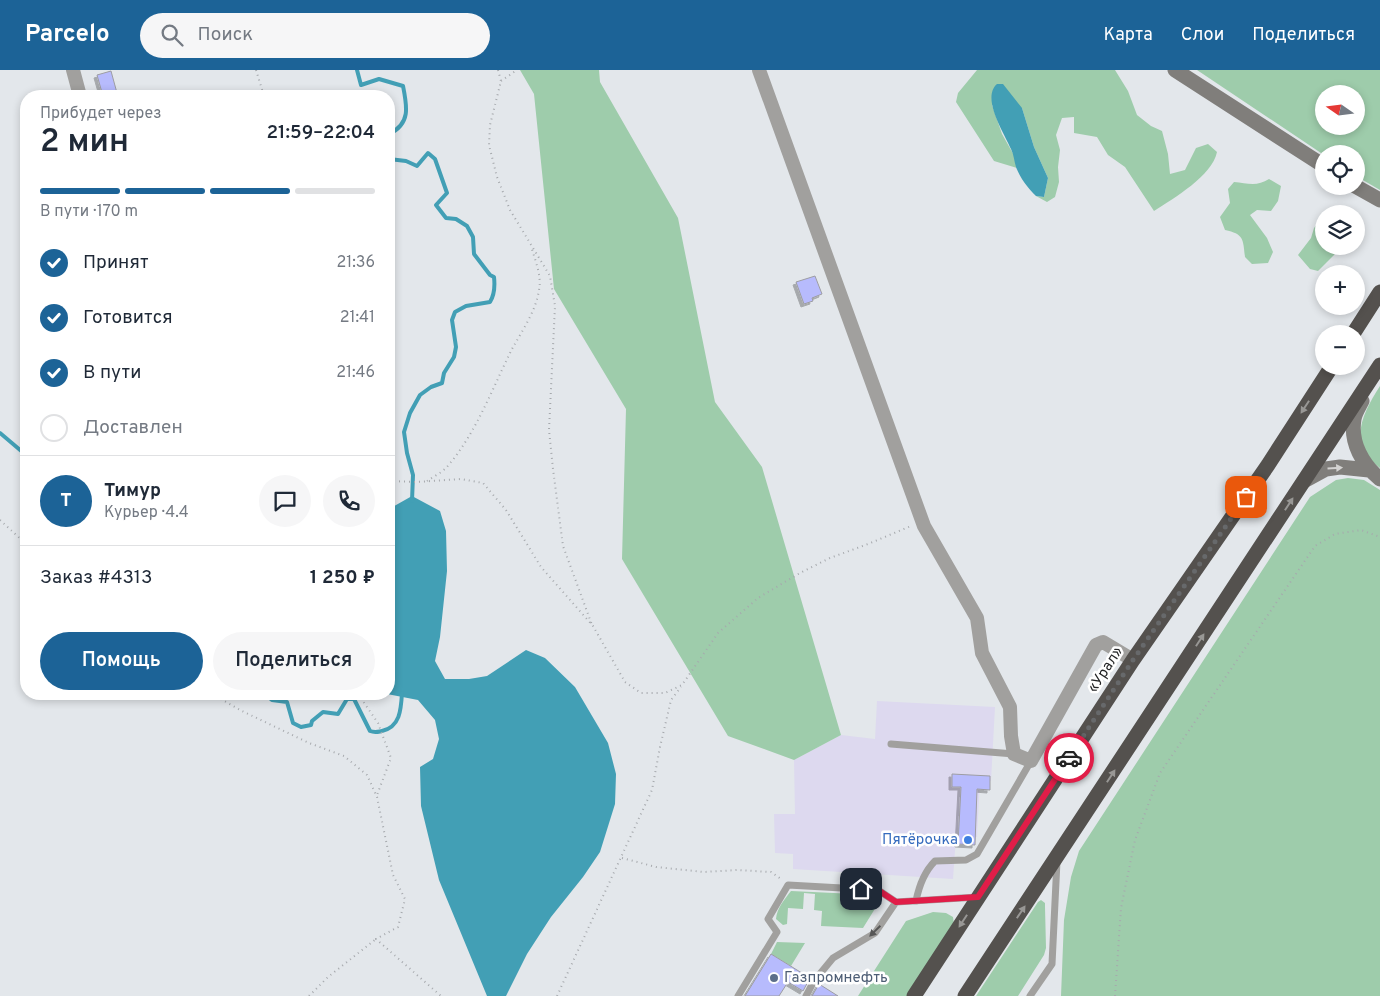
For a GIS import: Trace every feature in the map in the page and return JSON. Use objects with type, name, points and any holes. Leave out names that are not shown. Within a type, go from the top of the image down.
[{"type":"highway","points":[[1359,325],[1378,295]]},
{"type":"highway","points":[[966,996],[1376,370]]},
{"type":"highway","name":"«Урал»","points":[[914,996],[1133,660],[1268,465],[1326,375]]},
{"type":"main road","points":[[1175,70],[1315,160]]},
{"type":"main road","points":[[1368,194],[1380,208]]},
{"type":"main road","points":[[1378,295],[1380,284]]},
{"type":"main road","points":[[1374,474],[1359,454],[1354,439],[1354,419],[1376,370]]},
{"type":"main road","points":[[1304,481],[1326,469],[1340,467],[1374,474]]},
{"type":"street","points":[[73,70],[78,90]]},
{"type":"street","points":[[759,70],[922,521],[977,618],[982,653],[1010,707],[1014,754],[1031,761],[1096,645],[1103,642],[1133,660]]},
{"type":"lane","points":[[891,744],[1014,754]]},
{"type":"lane","points":[[916,901],[919,886],[928,867],[935,861],[966,860],[977,854],[1031,761]]},
{"type":"lane","points":[[1030,996],[1052,964],[1058,857]]},
{"type":"lane","points":[[738,996],[777,932],[768,919],[788,885],[878,890],[896,902],[978,897]]},
{"type":"lane","points":[[806,996],[814,981],[832,958],[876,933],[896,902]]},
{"type":"path","points":[[256,70],[262,90]]},
{"type":"path","points":[[498,70],[501,81],[490,125],[490,145],[498,177],[510,210],[550,276],[555,306],[549,430],[563,546],[593,626],[625,682],[641,693],[665,693],[682,685]]},
{"type":"path","points":[[501,81],[517,70]]},
{"type":"path","points":[[426,482],[445,469],[482,414],[533,309],[540,291],[540,276],[529,241]]},
{"type":"path","points":[[395,481],[426,482],[461,479],[483,483],[506,510],[541,567],[593,626]]},
{"type":"path","points":[[0,520],[20,538]]},
{"type":"path","points":[[557,996],[652,790],[671,700],[718,633],[758,598],[800,573],[830,558],[922,521]]},
{"type":"path","points":[[1114,996],[1123,898],[1135,840],[1160,773],[1314,546],[1335,534],[1360,530],[1380,537]]},
{"type":"path","points":[[223,700],[309,743],[344,756],[367,776],[377,796],[393,875],[405,899],[398,927],[376,939],[328,977],[310,996]]},
{"type":"path","points":[[362,700],[379,724],[391,758],[377,796]]},
{"type":"path","points":[[622,858],[656,867],[704,872],[737,870],[771,872],[791,885]]},
{"type":"path","points":[[376,939],[441,996]]},
{"type":"shaded area","points":[[877,701],[995,707],[991,781],[980,781],[977,837],[956,836],[953,879],[793,869],[793,854],[775,853],[774,814],[795,814],[794,760],[841,735],[875,739]]},
{"type":"green space","points":[[520,70],[599,70],[600,82],[678,218],[715,402],[762,467],[841,735],[794,760],[728,736],[622,559],[626,409],[554,289],[534,94]]},
{"type":"green space","points":[[977,70],[1115,70],[1128,91],[1137,115],[1151,126],[1162,131],[1168,154],[1170,174],[1185,170],[1196,148],[1208,144],[1217,152],[1214,161],[1208,170],[1191,186],[1154,211],[1125,167],[1108,155],[1097,137],[1074,133],[1074,117],[1062,118],[1056,135],[1060,150],[1059,182],[1055,197],[1047,202],[1036,196],[1044,197],[1048,178],[1034,147],[1022,108],[992,105],[1002,134],[1015,157],[1017,168],[994,161],[956,102],[958,93]]},
{"type":"green space","points":[[1197,70],[1380,70],[1380,190],[1365,181],[1365,145],[1315,145],[1315,149]]},
{"type":"green space","points":[[1269,179],[1281,186],[1278,201],[1271,211],[1257,210],[1250,215],[1267,238],[1273,252],[1268,263],[1252,264],[1245,257],[1241,238],[1236,233],[1225,230],[1220,217],[1230,203],[1228,189],[1234,182],[1256,184]]},
{"type":"green space","points":[[1315,227],[1315,255],[1334,255],[1324,265],[1315,265],[1315,270],[1310,269],[1298,255],[1311,238]]},
{"type":"green space","points":[[1380,386],[1380,468],[1370,459],[1364,449],[1361,439],[1361,428],[1363,418]]},
{"type":"green space","points":[[1348,478],[1364,480],[1380,490],[1380,996],[1061,996],[1064,920],[1071,877],[1079,851],[1310,497],[1336,480]]},
{"type":"green space","points":[[791,891],[876,895],[881,899],[863,928],[821,926],[822,911],[814,910],[815,894],[804,893],[803,909],[788,908],[787,924],[783,925],[776,919],[781,904]]},
{"type":"green space","points":[[1041,900],[1045,903],[1046,948],[1044,955],[1018,996],[976,996],[1038,902]]},
{"type":"green space","points":[[933,912],[946,913],[953,917],[954,924],[907,996],[858,996],[906,921]]},
{"type":"green space","points":[[777,942],[805,943],[791,966],[771,954]]},
{"type":"water","points":[[997,84],[1003,84],[1022,108],[1034,147],[1048,178],[1044,197],[1036,196],[1024,183],[1015,165],[1012,151],[995,116],[991,98]]},
{"type":"water","points":[[412,496],[440,511],[446,531],[447,571],[440,637],[435,661],[445,679],[469,679],[487,676],[526,650],[545,658],[575,687],[608,743],[616,774],[615,804],[600,852],[551,917],[527,954],[506,996],[487,996],[439,880],[421,806],[420,767],[433,759],[439,739],[435,720],[418,700],[395,696],[395,506]]},
{"type":"building","points":[[111,71],[116,90],[101,90],[97,75]]},
{"type":"building","points":[[815,276],[822,294],[812,298],[813,301],[804,304],[796,282]]},
{"type":"building","points":[[952,774],[990,776],[990,790],[977,789],[975,845],[958,844],[961,787],[952,787]]},
{"type":"building","points":[[771,954],[810,978],[803,991],[788,982],[779,996],[745,996]]},
{"type":"building","points":[[819,984],[838,996],[812,996]]},
{"type":"waterway","points":[[357,70],[361,85],[379,79],[403,86],[406,114],[401,125],[395,131]]},
{"type":"waterway","points":[[395,160],[406,161],[417,166],[428,153],[435,159],[447,193],[436,205],[446,218],[456,219],[467,226],[473,237],[474,254],[490,275],[494,277],[494,293],[490,302],[466,306],[455,312],[452,320],[456,347],[454,357],[444,373],[442,383],[431,387],[420,395],[410,413],[404,432],[413,475],[412,501]]},
{"type":"waterway","points":[[0,433],[20,450]]},
{"type":"waterway","points":[[354,700],[370,731],[382,731],[393,726],[396,722],[400,711],[402,693]]},
{"type":"waterway","points":[[272,700],[287,702],[293,723],[301,727],[311,725],[312,721],[323,712],[338,714],[346,700]]},
{"type":"way so far","points":[[1069,758],[1133,660],[1246,497]]},
{"type":"place","name":"Пятёрочка","points":[[968,840]]},
{"type":"place","name":"Газпромнефть","points":[[774,978]]},
{"type":"route","points":[[861,889],[878,890],[896,902],[978,897],[1069,758]]}]
